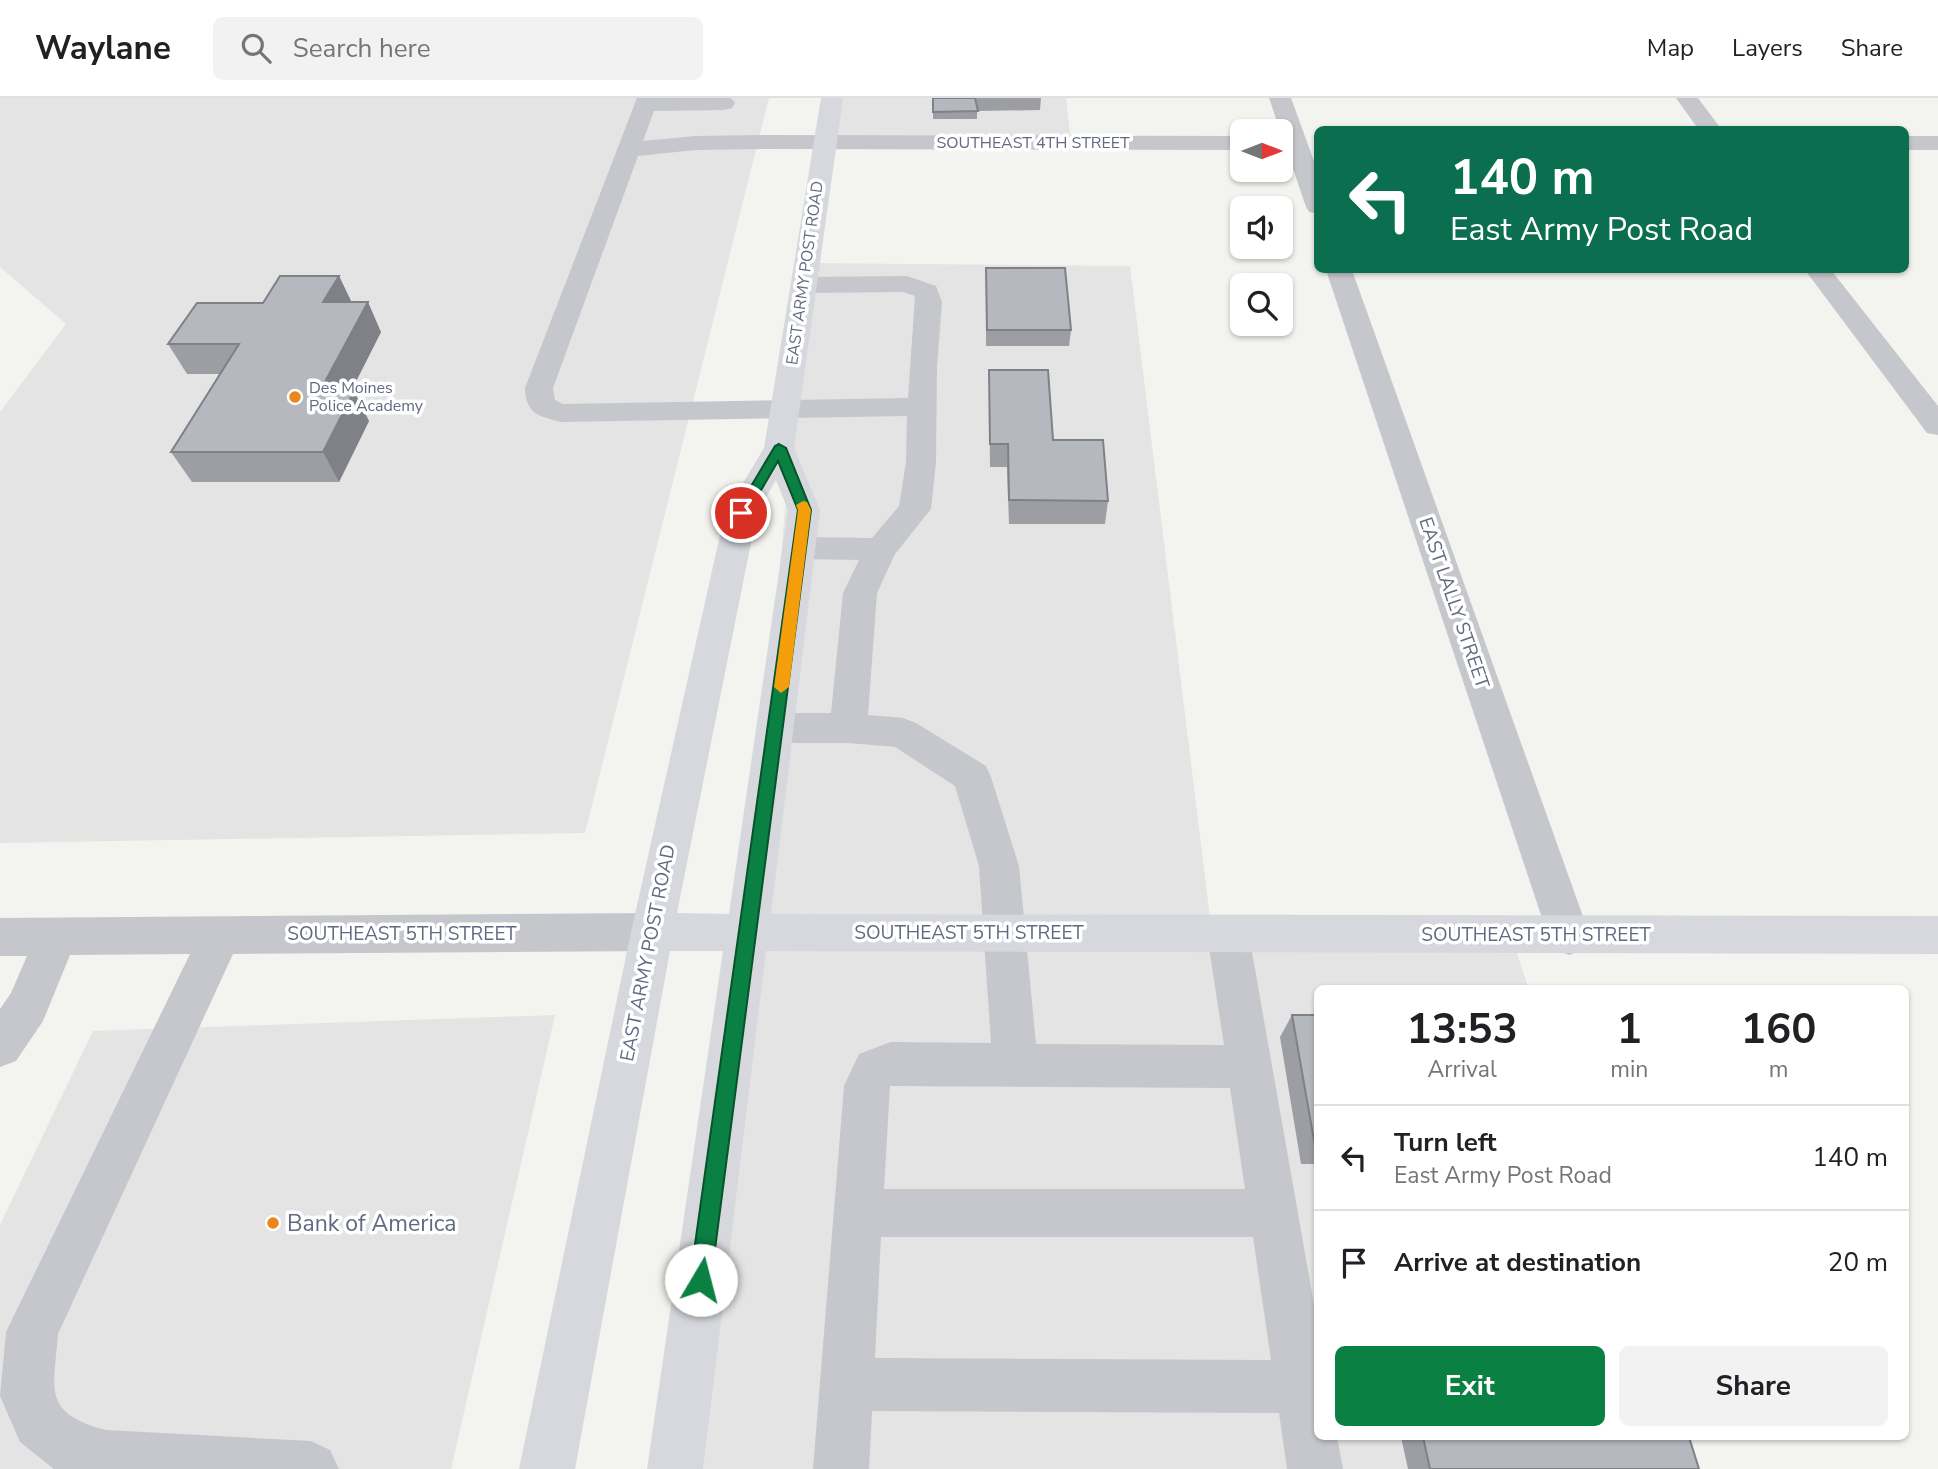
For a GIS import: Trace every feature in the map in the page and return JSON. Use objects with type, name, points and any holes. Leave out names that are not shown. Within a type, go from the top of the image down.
[{"type":"main road","name":"EAST ARMY POST ROAD","points":[[547,1469],[652,932],[741,513],[779,448],[832,98]]},
{"type":"main road","name":"EAST ARMY POST ROAD","points":[[675,1469],[804,510],[779,448]]},
{"type":"main road","name":"SOUTHEAST 5TH STREET","points":[[652,932],[1938,935]]},
{"type":"street","points":[[1280,98],[1298,143],[1314,195]]},
{"type":"street","points":[[1687,98],[1708,126]]},
{"type":"street","points":[[713,142],[725,100],[647,101],[539,388],[540,401],[545,408],[561,412],[922,407]]},
{"type":"street","name":"SOUTHEAST 4TH STREET","points":[[628,150],[713,142],[1230,143]]},
{"type":"street","points":[[1909,143],[1938,143]]},
{"type":"street","name":"EAST LALLY STREET","points":[[1340,273],[1569,936]]},
{"type":"street","points":[[1820,273],[1938,426]]},
{"type":"street","points":[[804,285],[907,284],[927,292],[929,302],[921,462],[915,509],[881,549],[860,593],[848,728]]},
{"type":"street","points":[[800,548],[881,549]]},
{"type":"street","points":[[776,728],[848,728],[903,733],[971,777],[999,866],[1015,1065]]},
{"type":"street","name":"SOUTHEAST 5TH STREET","points":[[0,937],[652,932]]},
{"type":"street","points":[[1228,934],[1315,1469]]},
{"type":"street","points":[[221,935],[32,1332],[27,1396],[39,1423],[67,1447],[106,1457],[312,1469]]},
{"type":"street","points":[[0,1046],[27,1007],[57,936]]},
{"type":"street","points":[[841,1469],[867,1086],[875,1069],[891,1064],[1249,1066]]},
{"type":"street","points":[[858,1213],[1273,1213]]},
{"type":"street","points":[[846,1384],[1301,1387]]},
{"type":"shaded area","points":[[0,98],[769,98],[585,833],[0,843],[0,412],[66,324],[0,267]]},
{"type":"shaded area","points":[[832,98],[1066,98],[1071,143],[824,143]]},
{"type":"shaded area","points":[[806,263],[1130,266],[1212,934],[1511,936],[1528,985],[1314,985],[1314,1440],[1674,1440],[1683,1469],[675,1469],[749,931]]},
{"type":"shaded area","points":[[555,1015],[451,1469],[0,1469],[0,1225],[93,1031]]},
{"type":"building","points":[[933,98],[975,98],[978,111],[933,112]]},
{"type":"building","points":[[986,268],[1065,268],[1071,330],[987,330]]},
{"type":"building","name":"Des Moines Police Academy","points":[[280,276],[339,276],[323,302],[368,302],[320,391],[354,391],[323,452],[171,452],[239,344],[168,344],[197,303],[263,303]]},
{"type":"building","points":[[989,370],[1048,370],[1053,440],[1103,440],[1108,501],[1009,500],[1008,444],[990,444]]},
{"type":"building","points":[[1292,1015],[1314,1015],[1314,1140]]},
{"type":"building","points":[[1424,1440],[1690,1440],[1699,1469],[1430,1469]]},
{"type":"slow traffic","points":[[781,687],[803,505]]},
{"type":"place","name":"Des Moines Police Academy","points":[[295,397]]},
{"type":"place","name":"Bank of America","points":[[273,1223]]},
{"type":"route","points":[[701,1280],[804,510],[779,448],[741,513]]}]
